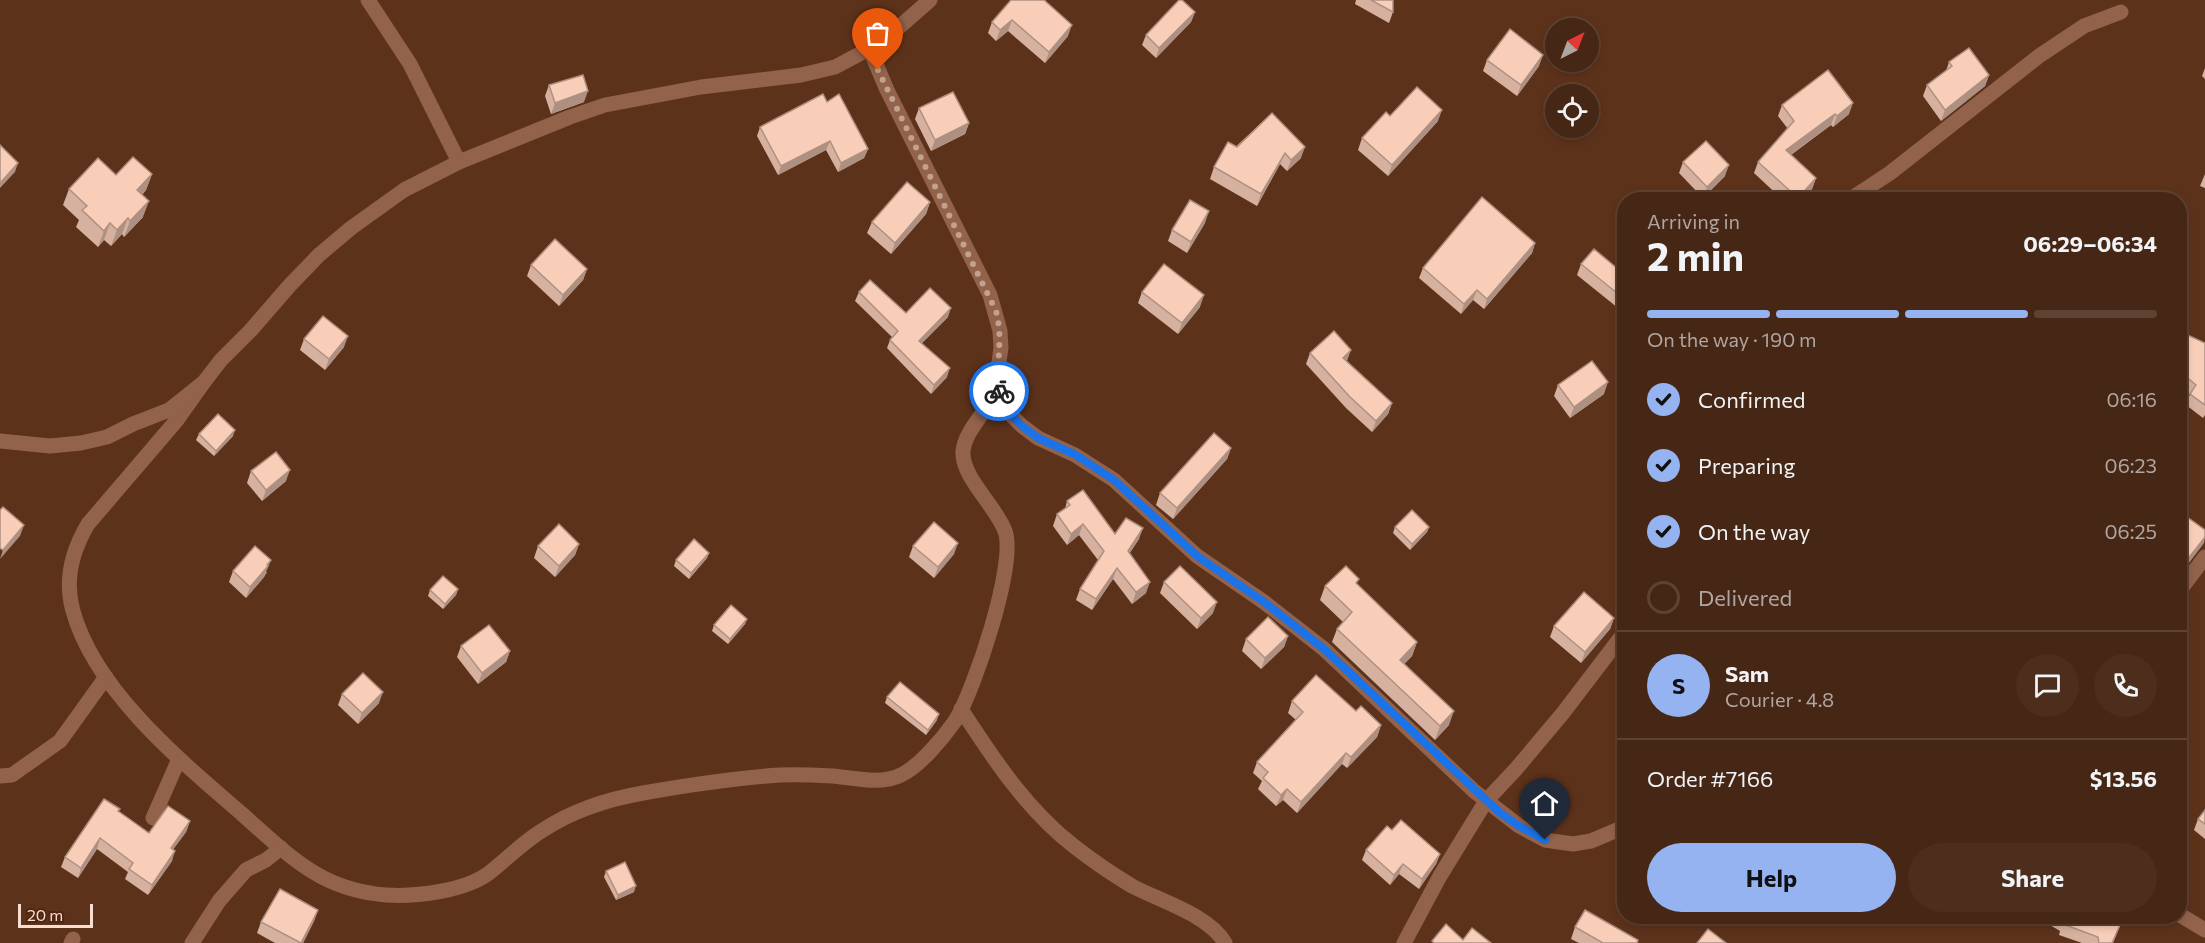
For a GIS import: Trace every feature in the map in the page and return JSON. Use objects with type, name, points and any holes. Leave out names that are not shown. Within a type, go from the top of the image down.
[{"type":"street","points":[[368,0],[410,64],[459,162]]},
{"type":"street","points":[[870,50],[887,90],[990,295],[1001,339],[994,390],[970,431],[963,451],[968,472],[997,514],[1004,527],[1009,547],[991,631],[961,710],[948,730],[914,766],[899,776],[884,780],[816,775],[781,775],[722,780],[639,794],[597,805],[543,829],[479,880],[455,888],[402,896],[371,894],[341,886],[304,866],[179,759],[106,677],[83,640],[72,609],[69,585],[70,566],[77,543],[88,524],[177,420],[221,360],[290,285],[351,228],[404,190],[459,162],[605,105],[701,87],[801,75],[835,67],[870,50],[892,35],[930,0]]},
{"type":"street","points":[[1861,192],[1890,173],[2048,50],[2084,26],[2121,12]]},
{"type":"street","points":[[997,375],[999,391],[1004,403],[1022,426],[1038,438],[1076,455],[1114,480],[1197,556],[1264,602],[1324,649],[1486,801],[1519,826],[1555,843],[1582,843],[1617,830]]},
{"type":"street","points":[[0,441],[50,446],[81,444],[107,438],[133,424],[169,410],[204,382]]},
{"type":"street","points":[[2187,581],[2205,557]]},
{"type":"street","points":[[1404,943],[1440,876],[1486,801],[1556,721],[1617,642]]},
{"type":"street","points":[[0,776],[12,775],[60,741],[106,677]]},
{"type":"street","points":[[961,710],[996,761],[1046,822],[1117,877],[1213,928],[1225,943]]},
{"type":"street","points":[[153,818],[179,759]]},
{"type":"street","points":[[192,943],[219,901],[246,870],[266,860],[281,848]]},
{"type":"street","points":[[2187,919],[2205,930]]},
{"type":"building","points":[[1011,0],[1044,0],[1072,25],[1049,52],[1012,20],[1000,30],[992,22]]},
{"type":"building","points":[[1179,0],[1195,12],[1159,48],[1146,35]]},
{"type":"building","points":[[1371,0],[1393,0],[1393,12]]},
{"type":"building","points":[[1510,29],[1543,55],[1521,85],[1487,60]]},
{"type":"building","points":[[1969,48],[1989,75],[1945,110],[1927,85],[1952,66],[1949,62]]},
{"type":"building","points":[[1828,70],[1853,103],[1786,150],[1816,178],[1803,192],[1791,192],[1758,162],[1794,121],[1782,105]]},
{"type":"building","points":[[583,75],[588,91],[555,103],[549,85]]},
{"type":"building","points":[[1417,87],[1442,110],[1392,165],[1362,138],[1386,112],[1390,116]]},
{"type":"building","points":[[953,92],[969,123],[935,140],[919,108]]},
{"type":"building","points":[[823,94],[827,102],[839,94],[868,149],[841,163],[830,141],[781,166],[760,127]]},
{"type":"building","points":[[1272,113],[1305,147],[1291,160],[1285,153],[1261,194],[1214,167],[1228,142],[1237,147]]},
{"type":"building","points":[[1706,141],[1729,165],[1707,187],[1683,162]]},
{"type":"building","points":[[0,145],[18,163],[0,183]]},
{"type":"building","points":[[133,157],[152,174],[137,190],[149,201],[130,221],[128,218],[117,230],[110,223],[104,231],[82,210],[87,206],[69,189],[98,158],[116,175]]},
{"type":"building","points":[[907,182],[930,202],[895,243],[872,222]]},
{"type":"building","points":[[1482,197],[1535,243],[1487,299],[1477,290],[1464,304],[1423,268]]},
{"type":"building","points":[[1190,200],[1209,211],[1191,242],[1172,230]]},
{"type":"building","points":[[555,239],[587,269],[563,295],[531,265]]},
{"type":"building","points":[[1594,249],[1617,268],[1617,293],[1581,264]]},
{"type":"building","points":[[1164,264],[1204,295],[1182,323],[1142,292]]},
{"type":"building","points":[[870,280],[906,313],[930,288],[951,308],[919,341],[950,368],[934,385],[890,340],[898,331],[859,292]]},
{"type":"building","points":[[323,316],[348,336],[329,359],[304,339]]},
{"type":"building","points":[[1334,331],[1351,350],[1343,358],[1392,403],[1376,421],[1350,397],[1310,353]]},
{"type":"building","points":[[2187,335],[2205,343],[2205,405],[2190,394],[2196,385],[2187,378]]},
{"type":"building","points":[[1592,361],[1608,382],[1574,407],[1558,385]]},
{"type":"building","points":[[218,414],[235,430],[216,451],[199,434]]},
{"type":"building","points":[[1214,433],[1231,448],[1177,508],[1160,493]]},
{"type":"building","points":[[276,452],[290,470],[266,490],[251,471]]},
{"type":"building","points":[[1083,490],[1115,534],[1126,518],[1143,528],[1128,551],[1150,582],[1136,592],[1117,568],[1096,599],[1080,589],[1104,551],[1083,524],[1071,534],[1057,514],[1070,505],[1067,501]]},
{"type":"building","points":[[3,507],[24,525],[3,550],[0,548],[0,510]]},
{"type":"building","points":[[1412,510],[1429,527],[1412,544],[1395,527]]},
{"type":"building","points":[[2187,517],[2205,530],[2205,537],[2187,560]]},
{"type":"building","points":[[934,522],[958,543],[938,567],[913,546]]},
{"type":"building","points":[[559,524],[579,544],[559,566],[538,546]]},
{"type":"building","points":[[694,539],[709,553],[691,573],[676,560]]},
{"type":"building","points":[[255,546],[271,560],[250,587],[233,571]]},
{"type":"building","points":[[1180,566],[1217,602],[1201,618],[1164,582]]},
{"type":"building","points":[[1346,566],[1359,579],[1356,583],[1417,642],[1400,660],[1454,711],[1440,726],[1337,629],[1352,612],[1325,586]]},
{"type":"building","points":[[443,576],[458,589],[445,604],[430,590]]},
{"type":"building","points":[[1584,592],[1614,618],[1585,652],[1554,626]]},
{"type":"building","points":[[731,605],[747,619],[730,639],[714,625]]},
{"type":"building","points":[[1268,617],[1288,636],[1265,658],[1246,639]]},
{"type":"building","points":[[489,625],[510,651],[482,673],[461,646]]},
{"type":"building","points":[[363,673],[383,692],[362,713],[342,694]]},
{"type":"building","points":[[1316,675],[1356,711],[1361,706],[1381,725],[1351,757],[1346,753],[1301,802],[1287,789],[1281,795],[1263,778],[1268,772],[1257,762],[1303,712],[1292,701]]},
{"type":"building","points":[[900,682],[939,714],[928,730],[887,697]]},
{"type":"building","points":[[104,799],[149,833],[168,806],[190,821],[171,848],[175,851],[152,885],[129,869],[133,863],[100,838],[81,868],[65,857]]},
{"type":"building","points":[[2205,810],[2205,824],[2198,819]]},
{"type":"building","points":[[1401,820],[1440,854],[1422,879],[1403,864],[1394,875],[1366,850],[1387,826],[1392,830]]},
{"type":"building","points":[[625,862],[636,886],[618,895],[606,871]]},
{"type":"building","points":[[280,889],[318,910],[301,943],[261,922]]},
{"type":"building","points":[[1585,910],[1638,940],[1637,943],[1603,943],[1575,927]]},
{"type":"building","points":[[1446,924],[1463,940],[1472,928],[1491,943],[1434,943],[1432,941]]},
{"type":"building","points":[[2063,924],[2120,924],[2112,943],[2099,943],[2098,937]]},
{"type":"building","points":[[1708,929],[1726,943],[1697,943]]},
{"type":"way so far","points":[[878,70],[990,295],[996,311],[1001,339],[997,375],[999,391]]},
{"type":"route","points":[[999,391],[1012,416],[1022,426],[1038,438],[1076,455],[1128,491],[1197,556],[1264,602],[1345,667],[1474,791],[1499,812],[1545,840]]}]
